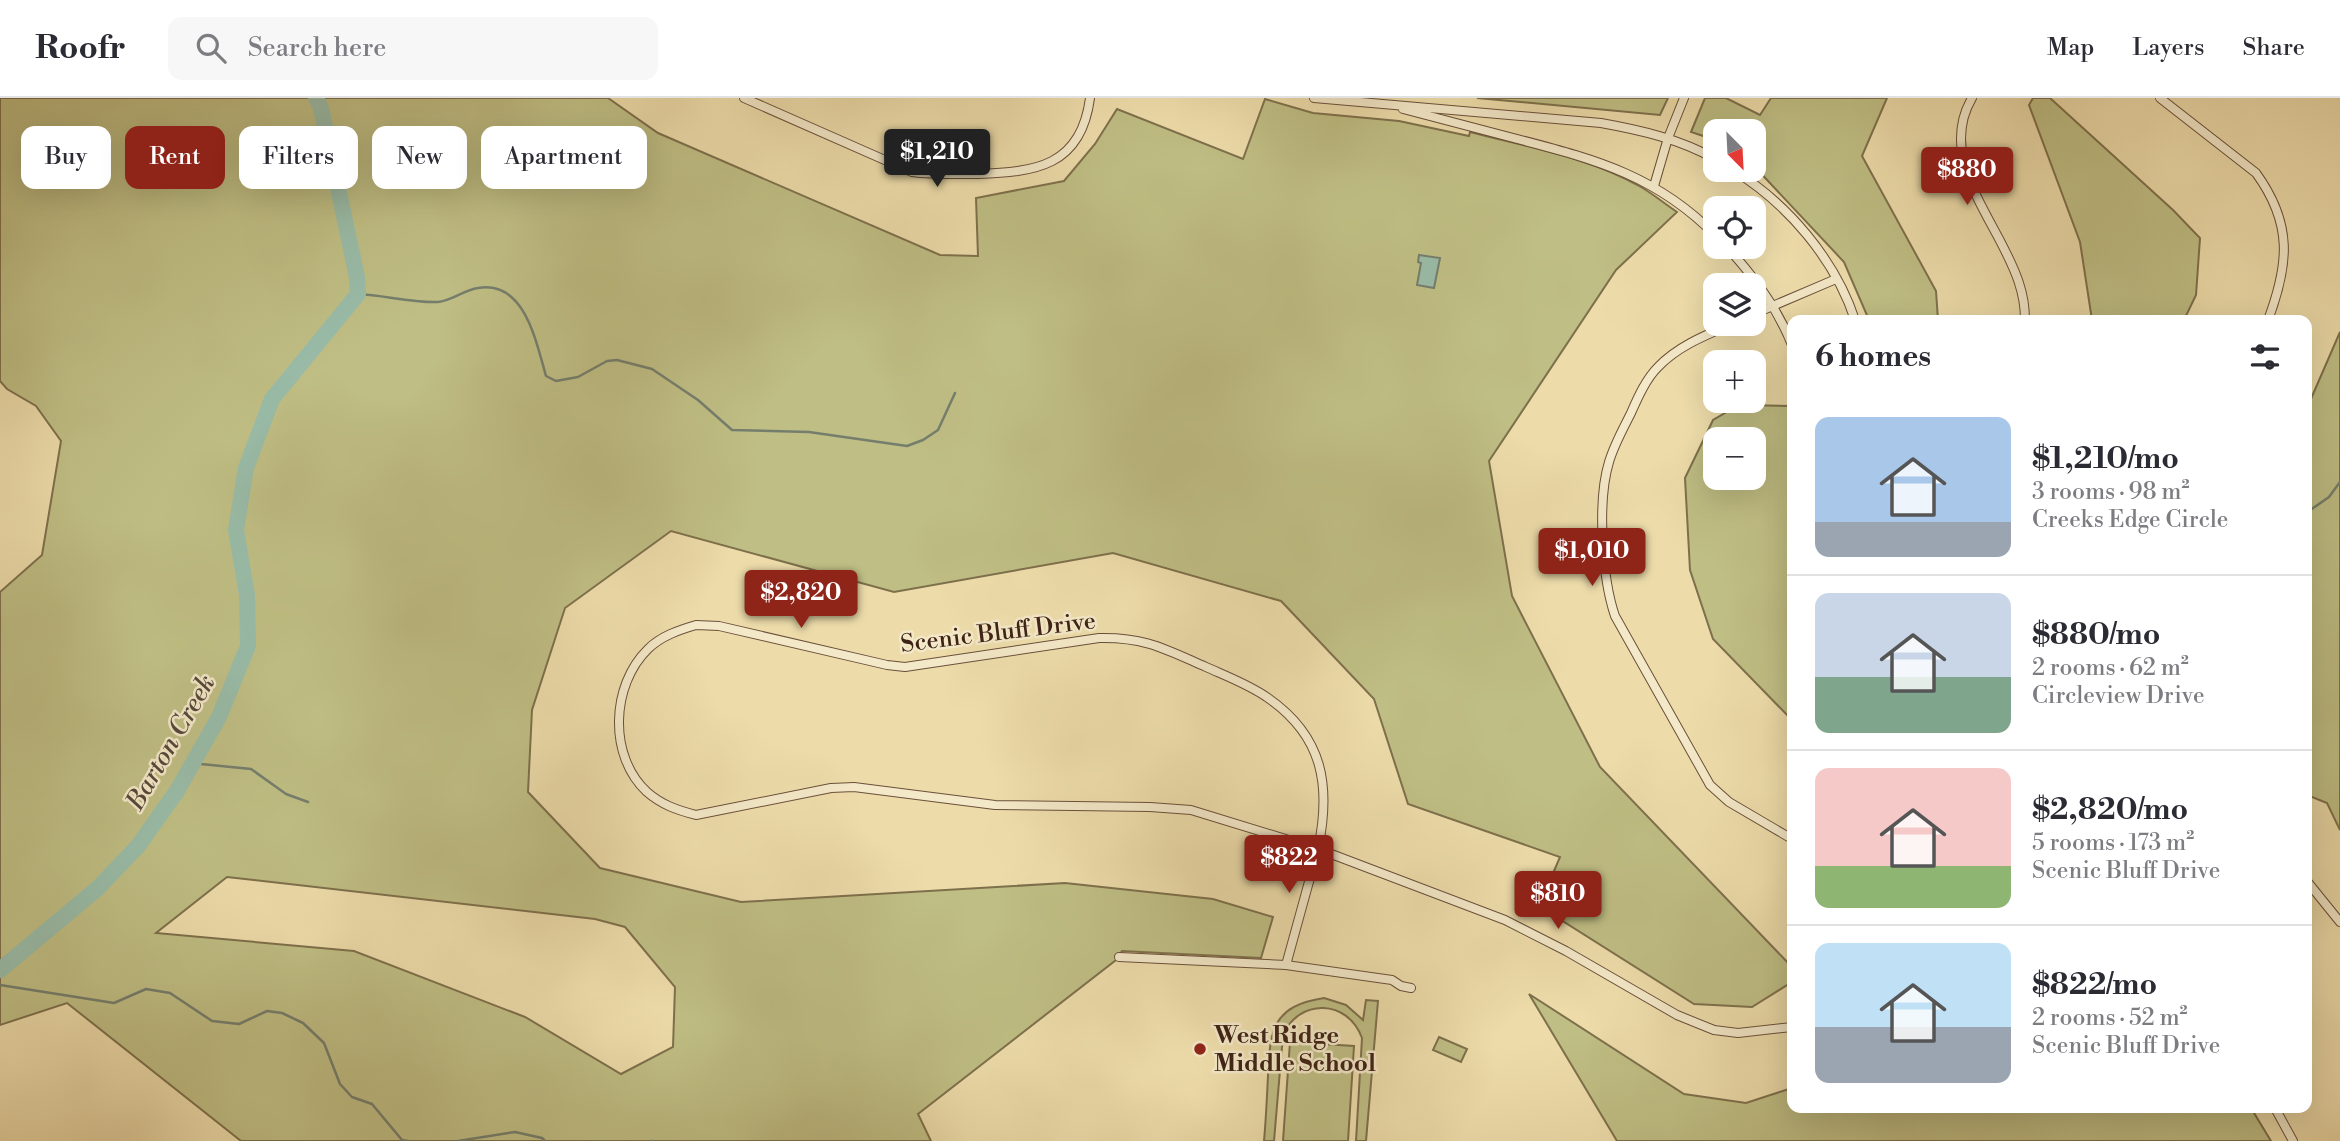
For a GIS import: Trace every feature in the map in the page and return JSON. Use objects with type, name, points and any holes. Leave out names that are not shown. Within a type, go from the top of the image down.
[{"type":"street","points":[[744,98],[912,172],[932,174],[1019,173],[1044,166],[1063,154],[1079,135],[1088,116],[1090,98]]},
{"type":"street","points":[[1314,98],[1601,123],[1668,138],[1703,154]]},
{"type":"street","points":[[1654,186],[1668,138],[1684,98]]},
{"type":"street","points":[[1972,98],[1961,126],[1965,167],[2019,281],[2024,315]]},
{"type":"street","points":[[2160,98],[2256,173],[2267,188],[2278,215],[2285,245],[2283,272],[2270,315]]},
{"type":"street","points":[[1380,103],[1615,167],[1654,186],[1703,223]]},
{"type":"street","points":[[1748,182],[1773,200],[1819,251],[1853,315]]},
{"type":"street","points":[[1738,259],[1773,306],[1787,335]]},
{"type":"street","points":[[1766,309],[1836,279]]},
{"type":"street","points":[[1707,336],[1677,350],[1657,368],[1640,393],[1609,462],[1604,489],[1604,571],[1608,596],[1615,616],[1710,785],[1729,802],[1787,836]]},
{"type":"street","name":"Scenic Bluff Drive","points":[[1286,965],[1318,849],[1325,817],[1323,783],[1314,750],[1296,722],[1268,697],[1145,640],[1099,638],[905,667],[719,625],[696,625],[672,632],[649,648],[636,663],[626,682],[619,720],[620,743],[634,776],[645,790],[674,809],[696,815],[831,788],[854,787],[995,804],[1191,810],[1318,849],[1505,920],[1566,951],[1677,1015],[1714,1030],[1738,1033],[1787,1028]]},
{"type":"street","points":[[2312,887],[2340,922]]},
{"type":"street","points":[[1119,957],[1286,965],[1392,980],[1411,988]]},
{"type":"street","points":[[2279,1113],[2293,1141]]},
{"type":"shaded area","points":[[0,98],[608,98],[658,133],[940,255],[978,256],[976,198],[1064,181],[1095,144],[1117,109],[1243,159],[1265,99],[1313,113],[1399,121],[1469,136],[1470,132],[1579,160],[1641,187],[1677,212],[1616,270],[1489,461],[1512,596],[1600,767],[1787,962],[1787,985],[1752,1007],[1694,1004],[1539,906],[1560,857],[1408,804],[1374,699],[1281,601],[1113,553],[894,592],[671,531],[565,608],[532,710],[528,792],[600,868],[741,902],[1065,883],[1213,899],[1273,917],[1261,958],[1122,951],[1116,960],[918,1114],[931,1141],[241,1141],[67,1003],[0,1025],[0,592],[42,555],[61,441],[36,406],[7,389],[0,381]],"holes":[[[227,877],[595,919],[625,927],[675,987],[673,1047],[621,1074],[525,1017],[354,951],[156,933]]]},
{"type":"shaded area","points":[[1477,98],[1668,98],[1660,115]]},
{"type":"shaded area","points":[[1705,98],[1726,98],[1760,115],[1771,98],[1887,98],[1862,156],[1936,291],[1938,315],[1867,315],[1844,262],[1766,179],[1766,119],[1703,119],[1703,136],[1691,132]]},
{"type":"shaded area","points":[[2033,98],[2050,98],[2200,238],[2196,295],[2186,315],[2091,315],[2080,242],[2029,105]]},
{"type":"shaded area","points":[[1419,255],[1440,258],[1434,288],[1417,285],[1421,263],[1418,262]]},
{"type":"shaded area","points":[[2340,332],[2340,830],[2327,803],[2312,797],[2312,396]]},
{"type":"shaded area","points":[[1766,406],[1787,406],[1787,715],[1713,639],[1690,570],[1685,478],[1703,441],[1703,490],[1766,490],[1766,427],[1710,427],[1713,420],[1725,413],[1766,413]]},
{"type":"shaded area","points":[[1529,994],[1684,1094],[1746,1103],[1787,1090],[1787,1113],[2254,1113],[2271,1141],[1617,1141]]},
{"type":"shaded area","points":[[1324,998],[1346,1005],[1363,1020],[1366,1000],[1378,1001],[1366,1141],[1356,1141],[1362,1038],[1346,1016],[1323,1008],[1300,1014],[1290,1023],[1283,1035],[1274,1141],[1264,1141],[1273,1033],[1284,1014],[1294,1007]]},
{"type":"shaded area","points":[[1439,1037],[1467,1049],[1461,1062],[1433,1050]]},
{"type":"shaded area","points":[[1290,1042],[1354,1046],[1348,1141],[1283,1141]]},
{"type":"waterway","name":"Barton Creek","points":[[0,970],[98,888],[138,846],[177,791],[219,717],[248,646],[247,595],[236,530],[246,468],[272,399],[358,294],[357,277],[321,108],[316,98]]},
{"type":"waterway","points":[[358,294],[438,302],[473,289],[494,288],[518,303],[526,316],[546,376],[556,381],[578,377],[607,361],[617,360],[652,369],[698,400],[732,430],[809,432],[907,446],[938,430],[955,393]]},
{"type":"waterway","points":[[2312,509],[2329,497],[2340,482]]},
{"type":"waterway","points":[[195,760],[201,764],[251,769],[286,794],[308,802]]},
{"type":"waterway","points":[[0,985],[114,1003],[146,989],[170,993],[212,1021],[239,1024],[267,1011],[282,1013],[303,1023],[324,1043],[340,1084],[352,1097],[372,1104],[402,1140],[408,1141]]},
{"type":"waterway","points":[[458,1141],[515,1132],[545,1141]]},
{"type":"place","name":"West Ridge Middle School","points":[[1200,1049]]}]
